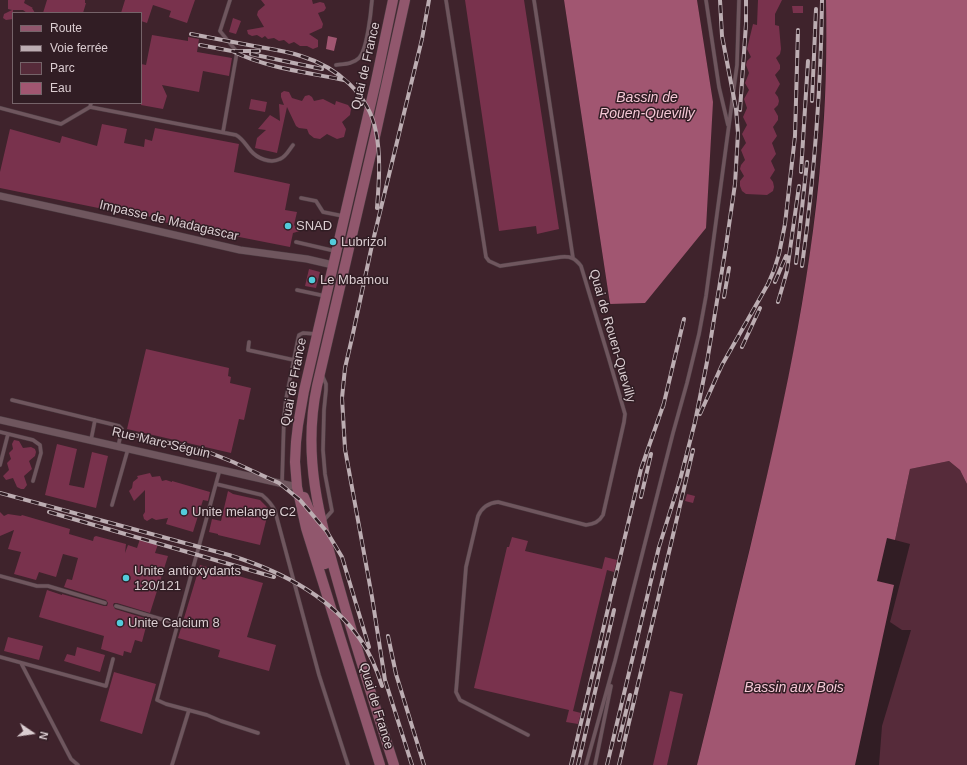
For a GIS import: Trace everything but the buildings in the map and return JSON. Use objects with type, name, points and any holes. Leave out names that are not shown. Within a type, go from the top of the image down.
[{"type":"main road","name":"Quai de France","points":[[380,765],[306,528],[297,487],[295,462],[298,425],[317,334],[376,81],[393,0]]},
{"type":"main road","name":"Quai de France","points":[[394,765],[350,625],[321,522],[313,479],[311,439],[312,416],[320,372],[380,117],[405,0]]},
{"type":"main road","points":[[313,479],[307,486],[297,487],[306,501],[330,580],[342,596]]},
{"type":"street","name":"Impasse de Madagascar","points":[[0,196],[240,250],[307,259],[333,265]]},
{"type":"street","name":"Rue Marc Séguin","points":[[0,420],[297,487]]},
{"type":"lane","points":[[222,132],[237,54],[237,51],[220,31],[230,0]]},
{"type":"lane","points":[[336,65],[352,63],[360,58],[364,48],[372,0]]},
{"type":"lane","name":"Quai de Rouen-Quevilly","points":[[446,0],[486,257],[489,261],[500,266],[568,256],[577,260],[581,266],[625,414],[603,515],[599,521],[586,525],[498,502],[492,502],[480,510],[466,567],[456,692],[457,697],[460,700],[528,735]]},
{"type":"lane","points":[[534,0],[573,258]]},
{"type":"lane","points":[[706,0],[719,87],[729,128]]},
{"type":"lane","points":[[586,765],[615,661],[699,334],[706,296],[737,65],[739,0]]},
{"type":"lane","points":[[0,108],[61,124],[91,105],[236,135],[241,138],[255,155],[265,160],[280,159],[285,156],[293,146]]},
{"type":"lane","points":[[301,198],[316,201],[322,212],[344,216]]},
{"type":"lane","points":[[296,242],[336,251]]},
{"type":"lane","points":[[297,290],[326,296]]},
{"type":"lane","points":[[282,484],[284,417],[299,335],[303,333],[317,334]]},
{"type":"lane","points":[[250,342],[248,350],[294,360]]},
{"type":"lane","points":[[320,372],[326,384],[322,450],[332,508],[332,512],[321,522]]},
{"type":"lane","points":[[12,400],[121,427],[122,431],[118,447]]},
{"type":"lane","points":[[91,440],[95,420]]},
{"type":"lane","points":[[0,432],[33,440],[40,445],[40,453],[33,481]]},
{"type":"lane","points":[[0,466],[8,434]]},
{"type":"lane","points":[[112,505],[128,449]]},
{"type":"lane","points":[[220,469],[157,700],[258,732]]},
{"type":"lane","points":[[216,484],[262,496],[268,499],[275,510],[319,675],[348,765]]},
{"type":"lane","points":[[0,576],[36,586],[48,586],[105,602]]},
{"type":"lane","points":[[116,606],[178,624]]},
{"type":"lane","points":[[0,657],[106,686],[113,659]]},
{"type":"lane","points":[[595,765],[615,661]]},
{"type":"lane","points":[[21,663],[71,759],[78,765]]},
{"type":"lane","points":[[172,765],[189,710]]},
{"type":"shaded area","points":[[0,0],[564,0],[610,304],[645,303],[713,102],[697,0],[826,0],[827,59],[821,156],[810,255],[793,355],[777,435],[697,765],[0,765]]},
{"type":"green space","points":[[949,461],[960,470],[967,484],[967,765],[879,765],[882,726],[911,630],[902,630],[890,622],[910,544],[895,540],[910,469]]},
{"type":"water","name":"Bassin de Rouen-Quevilly","points":[[564,0],[697,0],[713,102],[706,228],[645,303],[610,304]]},
{"type":"water","name":"Bassin aux Bois","points":[[826,0],[967,0],[967,484],[960,470],[949,461],[910,469],[895,540],[887,538],[877,581],[894,585],[855,765],[697,765],[773,451],[802,304],[810,255],[823,136],[826,78]]},
{"type":"water","points":[[328,36],[337,38],[334,51],[326,49]]},
{"type":"railway","points":[[412,765],[385,680],[372,597],[345,449],[342,398],[345,368],[372,245],[422,39],[429,0]]},
{"type":"railway","points":[[607,765],[659,547],[680,480],[695,422],[707,362],[726,246],[735,184],[738,133],[736,109],[722,36],[720,0]]},
{"type":"railway","points":[[740,110],[746,24],[746,0]]},
{"type":"railway","points":[[802,266],[816,133],[822,0]]},
{"type":"railway","points":[[812,101],[816,9]]},
{"type":"railway","points":[[700,414],[722,365],[768,284],[779,254],[785,224],[795,136],[798,30]]},
{"type":"railway","points":[[191,34],[278,50],[301,56],[327,67],[349,84],[359,94],[366,106],[372,118],[376,132],[379,160],[377,208]]},
{"type":"railway","points":[[200,45],[237,52]]},
{"type":"railway","points":[[259,51],[232,51],[273,66],[344,80]]},
{"type":"railway","points":[[251,54],[322,69]]},
{"type":"railway","points":[[801,172],[808,61]]},
{"type":"railway","points":[[796,263],[807,162]]},
{"type":"railway","points":[[778,302],[787,271],[799,186]]},
{"type":"railway","points":[[775,282],[786,256]]},
{"type":"railway","points":[[724,297],[729,268]]},
{"type":"railway","points":[[742,347],[760,308]]},
{"type":"railway","points":[[663,407],[684,319]]},
{"type":"railway","points":[[571,765],[641,469],[664,403]]},
{"type":"railway","points":[[130,434],[208,452],[279,483],[300,500],[327,532],[342,557],[369,647]]},
{"type":"railway","points":[[619,765],[693,450]]},
{"type":"railway","points":[[641,497],[651,454]]},
{"type":"railway","points":[[0,493],[229,555],[266,568],[302,586],[334,610],[348,624],[367,650],[382,686]]},
{"type":"railway","points":[[49,512],[274,577]]},
{"type":"railway","points":[[578,765],[614,610]]},
{"type":"railway","points":[[388,636],[396,674],[424,765]]},
{"type":"railway","points":[[619,740],[630,695]]},
{"type":"place","name":"SNAD","points":[[288,226]]},
{"type":"place","name":"Lubrizol","points":[[333,242]]},
{"type":"place","name":"Le Mbamou","points":[[312,280]]},
{"type":"place","name":"Unite melange C2","points":[[184,512]]},
{"type":"place","name":"Unite antioxydants 120/121","points":[[126,578]]},
{"type":"place","name":"Unite Calcium 8","points":[[120,623]]}]
